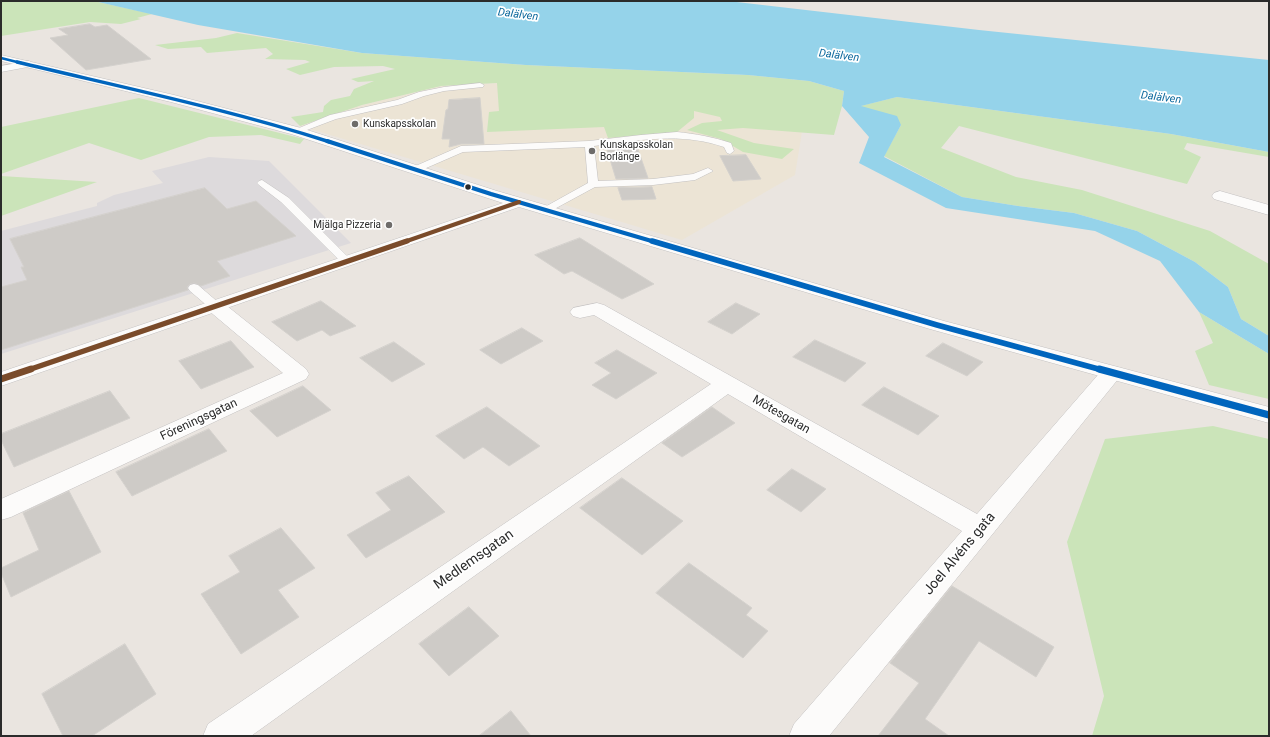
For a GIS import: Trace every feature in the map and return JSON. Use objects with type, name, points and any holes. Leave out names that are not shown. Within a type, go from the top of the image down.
[{"type":"street","points":[[1,58],[296,131],[414,170],[518,202],[929,323],[1269,415]]},
{"type":"street","points":[[1,69],[29,64]]},
{"type":"street","points":[[1220,196],[1269,210]]},
{"type":"street","points":[[1,380],[485,215],[518,202]]},
{"type":"street","name":"Föreningsgatan","points":[[1,510],[298,374],[215,306]]},
{"type":"street","name":"Mötesgatan","points":[[580,312],[597,310],[981,529]]},
{"type":"street","name":"Joel Alvéns gata","points":[[808,736],[1112,373]]},
{"type":"street","name":"Medlemsgatan","points":[[221,736],[727,384]]},
{"type":"lane","points":[[296,131],[333,117],[399,102],[422,94],[444,89],[480,85]]},
{"type":"lane","points":[[414,170],[461,149],[589,144],[678,135],[714,139],[728,145],[730,151]]},
{"type":"lane","points":[[589,144],[594,184]]},
{"type":"lane","points":[[547,210],[594,184],[654,182],[695,177],[708,171]]},
{"type":"lane","points":[[262,183],[285,200],[347,262]]},
{"type":"lane","points":[[194,288],[215,306]]},
{"type":"shaded area","name":"Kunskapsskolan Borlänge","points":[[553,82],[803,126],[795,175],[682,240],[300,126],[362,105],[441,86]]},
{"type":"shaded area","points":[[209,157],[269,161],[351,243],[1,354],[1,231],[97,206],[97,203],[114,195],[163,183],[152,171]]},
{"type":"green space","points":[[1,1],[94,1],[152,14],[137,18],[141,19],[121,24],[90,22],[1,36]]},
{"type":"green space","points":[[237,33],[362,53],[526,65],[748,75],[809,81],[844,91],[842,106],[834,135],[743,128],[717,130],[754,143],[794,149],[782,159],[743,152],[721,139],[687,130],[702,123],[722,121],[720,117],[694,111],[694,118],[677,132],[608,138],[604,127],[487,132],[489,112],[499,111],[497,83],[441,86],[362,105],[300,126],[291,117],[323,112],[324,106],[331,100],[350,96],[354,89],[374,81],[358,82],[351,79],[395,69],[383,66],[334,67],[300,75],[286,69],[310,62],[305,60],[265,59],[273,54],[266,48],[207,53],[201,47],[168,49],[155,45],[216,38]]},
{"type":"green space","points":[[897,97],[1171,134],[1269,152],[1269,157],[1187,143],[1184,149],[1201,157],[1187,184],[959,126],[941,148],[1016,177],[1082,190],[1210,231],[1269,264],[1269,336],[1241,319],[1228,287],[1195,262],[1137,231],[1074,213],[962,197],[884,156],[901,125],[860,106]]},
{"type":"green space","points":[[139,98],[304,139],[300,144],[261,135],[209,137],[141,160],[89,143],[1,174],[1,127]]},
{"type":"green space","points":[[1,176],[97,182],[1,216]]},
{"type":"green space","points":[[1199,312],[1269,354],[1269,399],[1209,385],[1195,351],[1213,343]]},
{"type":"green space","points":[[1213,426],[1269,439],[1269,736],[1092,736],[1104,696],[1067,542],[1105,439]]},
{"type":"water","name":"Dalälven","points":[[94,1],[728,1],[979,30],[1269,60],[1269,152],[1171,134],[897,97],[861,106],[897,116],[901,125],[884,157],[962,197],[1074,213],[1137,231],[1195,262],[1228,287],[1241,319],[1269,336],[1269,354],[1199,312],[1160,261],[1095,231],[946,208],[859,163],[869,137],[842,106],[844,91],[809,81],[748,75],[526,65],[362,53],[198,25]]},
{"type":"building","points":[[90,24],[95,27],[107,25],[151,59],[86,70],[50,38],[68,35],[59,29]]},
{"type":"building","points":[[480,98],[484,144],[461,144],[449,147],[450,139],[442,139],[449,100]]},
{"type":"building","points":[[636,144],[648,178],[616,179],[606,146]]},
{"type":"building","points":[[746,155],[761,179],[733,181],[720,156]]},
{"type":"building","points":[[652,187],[656,199],[622,200],[618,188]]},
{"type":"building","points":[[205,188],[227,209],[256,201],[296,236],[217,261],[230,276],[201,286],[194,283],[190,284],[187,287],[188,290],[1,350],[1,287],[27,280],[21,267],[24,267],[10,239]]},
{"type":"building","points":[[580,238],[654,284],[622,299],[572,271],[564,274],[535,255]]},
{"type":"building","points":[[321,301],[356,326],[330,336],[322,330],[297,341],[272,322]]},
{"type":"building","points":[[736,303],[760,314],[732,334],[708,322]]},
{"type":"building","points":[[522,328],[543,341],[501,364],[480,350]]},
{"type":"building","points":[[815,340],[866,363],[845,382],[793,357]]},
{"type":"building","points":[[231,341],[254,367],[201,389],[179,361]]},
{"type":"building","points":[[394,342],[425,364],[392,382],[360,358]]},
{"type":"building","points":[[943,343],[983,362],[967,376],[926,356]]},
{"type":"building","points":[[617,350],[657,373],[616,399],[592,385],[611,373],[595,363]]},
{"type":"building","points":[[303,386],[331,410],[277,437],[250,411]]},
{"type":"building","points":[[884,387],[939,416],[918,435],[862,405]]},
{"type":"building","points":[[110,391],[130,418],[14,467],[1,440],[1,434]]},
{"type":"building","points":[[487,407],[540,446],[509,466],[483,447],[464,459],[436,436]]},
{"type":"building","points":[[712,407],[735,423],[682,457],[662,443]]},
{"type":"building","points":[[209,429],[227,451],[132,496],[116,472]]},
{"type":"building","points":[[792,469],[826,489],[801,512],[767,490]]},
{"type":"building","points":[[409,476],[445,512],[366,558],[347,535],[391,510],[376,493]]},
{"type":"building","points":[[622,478],[683,521],[642,555],[580,508]]},
{"type":"building","points":[[69,491],[101,552],[11,597],[1,573],[1,568],[39,550],[23,513]]},
{"type":"building","points":[[281,528],[315,568],[278,590],[299,617],[241,654],[201,594],[240,572],[229,556]]},
{"type":"building","points":[[689,563],[752,608],[746,615],[768,631],[743,658],[656,593]]},
{"type":"building","points":[[952,586],[1054,647],[1036,677],[979,641],[925,719],[949,736],[878,736],[919,683],[890,663]]},
{"type":"building","points":[[469,607],[499,636],[449,676],[419,644]]},
{"type":"building","points":[[125,644],[156,694],[92,736],[63,736],[42,694]]},
{"type":"building","points":[[511,711],[531,736],[479,736]]},
{"type":"transit line","points":[[1,58],[174,99],[296,131],[491,194],[937,325],[1269,415]]},
{"type":"transit line","points":[[1,379],[485,215],[519,202]]},
{"type":"place","name":"Kunskapsskolan","points":[[355,124]]},
{"type":"place","name":"Kunskapsskolan Borlänge","points":[[592,151]]},
{"type":"place","name":"Mjälga Pizzeria","points":[[389,225]]}]
